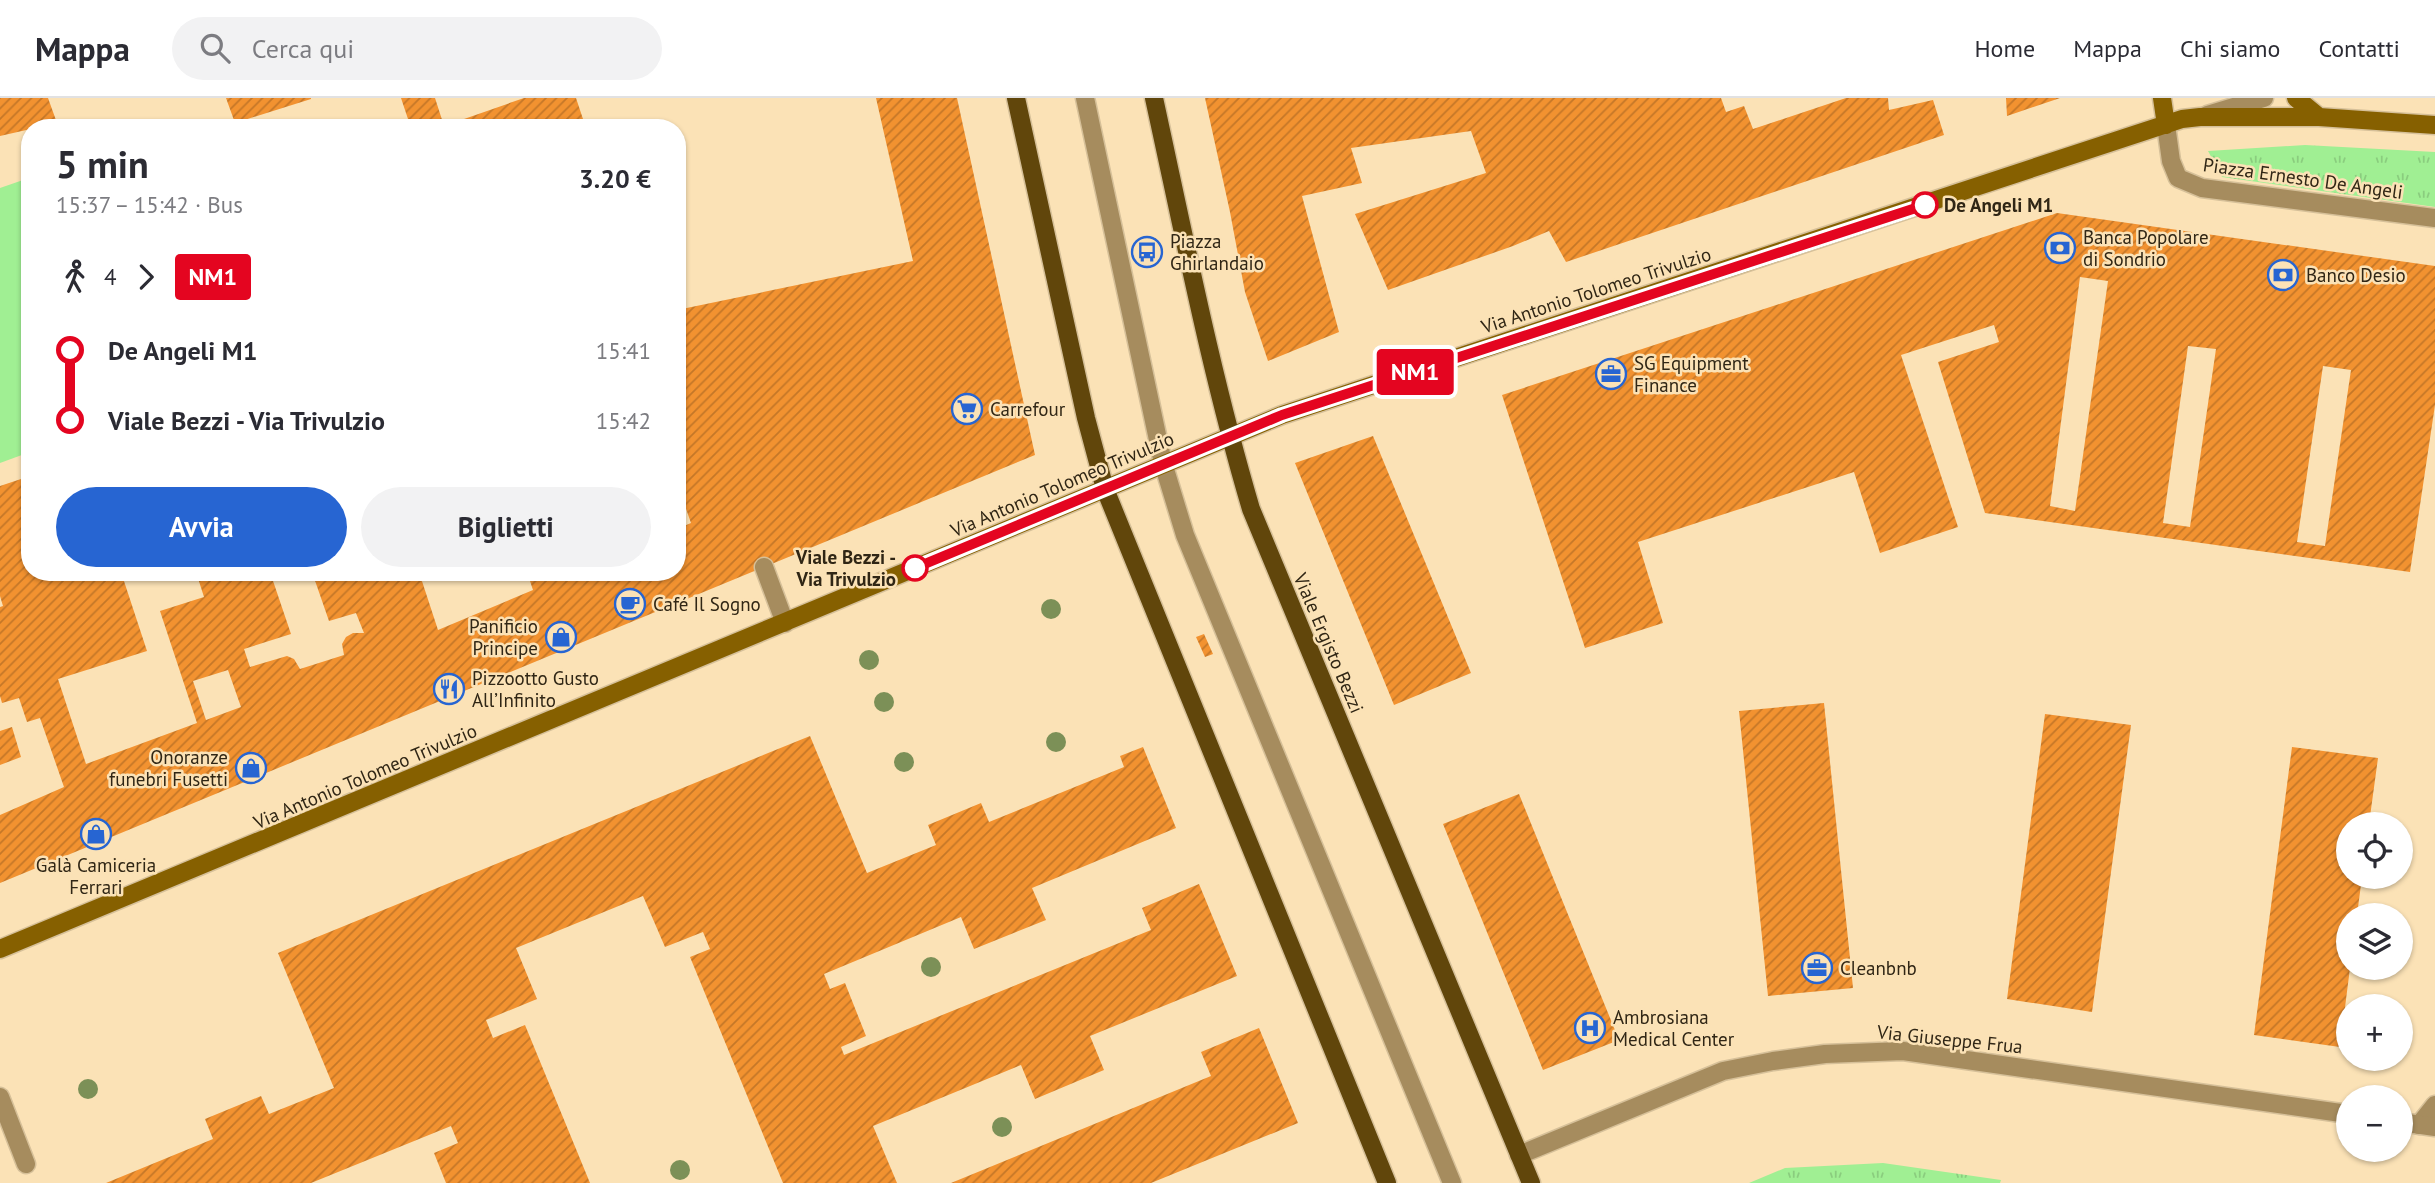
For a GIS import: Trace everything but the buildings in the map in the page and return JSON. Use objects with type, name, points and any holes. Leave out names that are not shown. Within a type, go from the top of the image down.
[{"type":"main road","points":[[1016,98],[1086,418],[1105,489],[1387,1183]]},
{"type":"main road","name":"Viale Ergisto Bezzi","points":[[1154,98],[1230,438],[1251,509],[1531,1183]]},
{"type":"street","points":[[1085,98],[1163,463],[1185,535],[1452,1183]]},
{"type":"street","name":"Piazza Ernesto De Angeli","points":[[2162,98],[2171,162],[2178,178],[2202,188],[2435,218]]},
{"type":"street","points":[[2200,117],[2264,98]]},
{"type":"street","points":[[2296,98],[2319,117]]},
{"type":"street","points":[[2166,125],[2182,119],[2200,117],[2319,117],[2435,125]]},
{"type":"street","name":"Via Antonio Tolomeo Trivulzio","points":[[0,949],[1282,415],[2166,125]]},
{"type":"street","points":[[764,567],[785,623]]},
{"type":"street","name":"Via Giuseppe Frua","points":[[1519,1155],[1723,1071],[1773,1060],[1865,1051],[1903,1051],[2336,1112]]},
{"type":"street","points":[[0,1097],[26,1164]]},
{"type":"street","points":[[2427,1126],[2435,1105]]},
{"type":"green space","points":[[2305,145],[2435,152],[2435,207],[2222,177],[2208,151]]},
{"type":"green space","points":[[21,181],[21,455],[0,463],[0,188]]},
{"type":"green space","points":[[1883,1163],[2001,1180],[2000,1183],[1749,1183],[1785,1168]]},
{"type":"bus line","name":"NM1","points":[[915,568],[1282,415],[1925,205]]},
{"type":"place","name":"De Angeli M1","points":[[1925,205]]},
{"type":"place","name":"Banca Popolare di Sondrio","points":[[2060,248]]},
{"type":"place","name":"Piazza Ghirlandaio","points":[[1147,252]]},
{"type":"place","name":"Banco Desio","points":[[2283,275]]},
{"type":"place","name":"SG Equipment Finance","points":[[1611,374]]},
{"type":"place","name":"Carrefour","points":[[967,409]]},
{"type":"place","name":"Viale Bezzi - Via Trivulzio","points":[[915,568]]},
{"type":"place","name":"Café Il Sogno","points":[[630,604]]},
{"type":"place","name":"Panificio Principe","points":[[561,637]]},
{"type":"place","name":"Pizzootto Gusto All’Infinito","points":[[449,689]]},
{"type":"place","name":"Onoranze funebri Fusetti","points":[[251,768]]},
{"type":"place","name":"Galà Camiceria Ferrari","points":[[96,834]]},
{"type":"place","name":"Cleanbnb","points":[[1817,968]]},
{"type":"place","name":"Ambrosiana Medical Center","points":[[1590,1028]]}]
